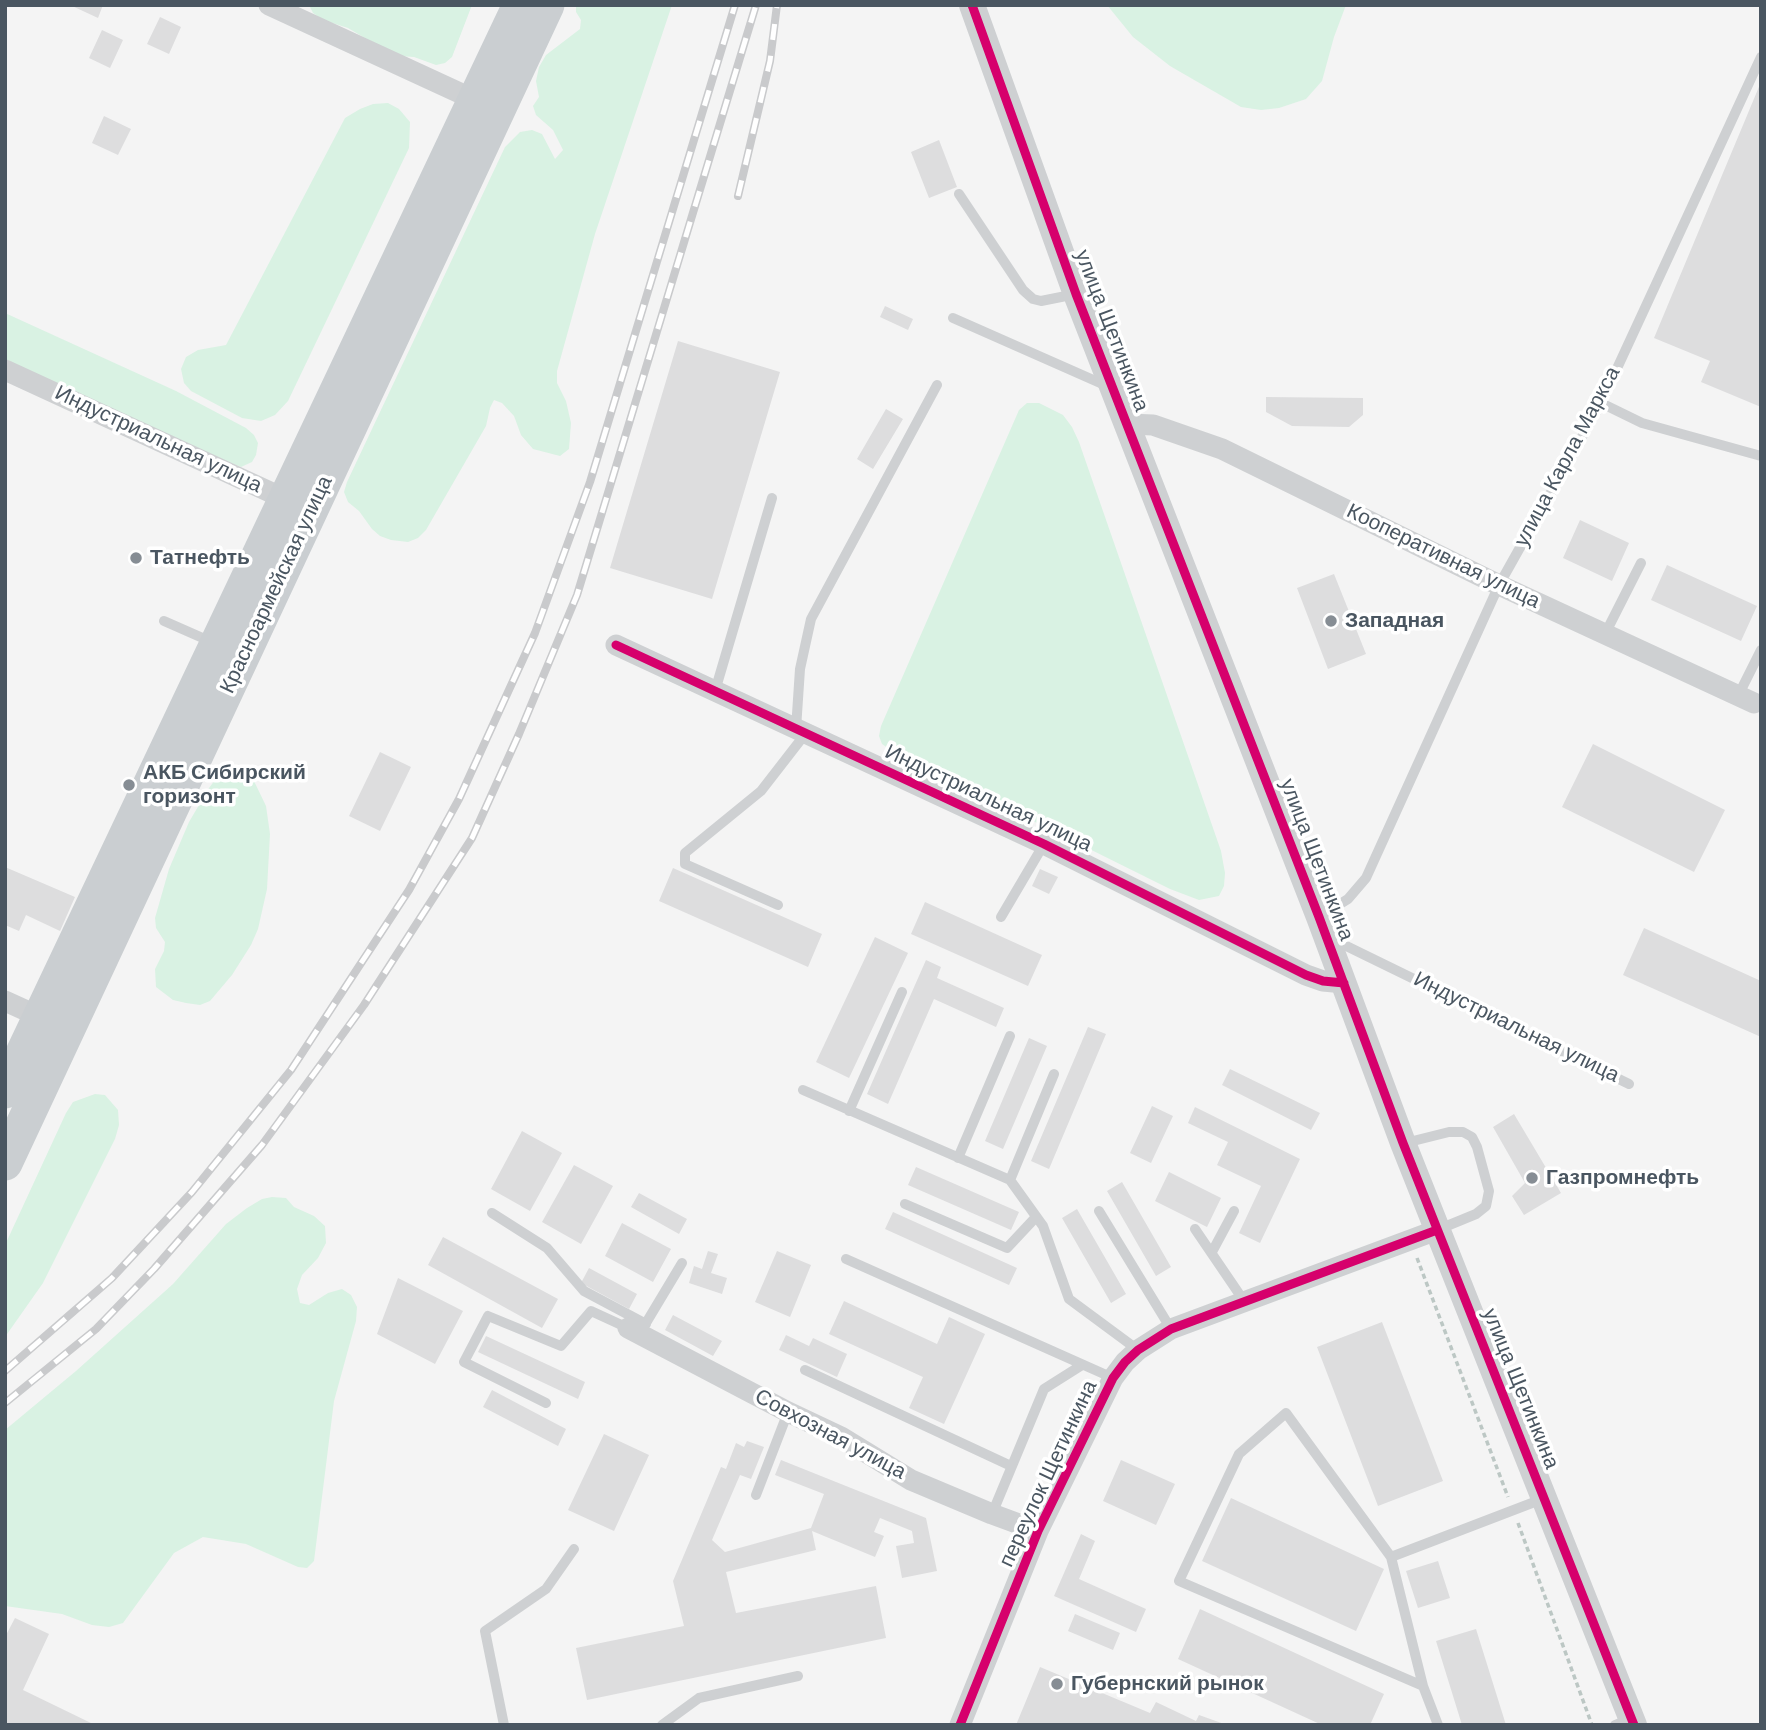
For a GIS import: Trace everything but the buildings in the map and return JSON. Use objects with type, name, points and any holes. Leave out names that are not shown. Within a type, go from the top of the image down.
[{"type":"main road","name":"Красноармейская улица","points":[[5,1163],[53,1023],[216,645],[298,505],[475,100],[520,5]]},
{"type":"main road","name":"Красноармейская улица","points":[[5,1091],[53,1023],[298,505],[547,5]]},
{"type":"street","points":[[269,5],[475,100]]},
{"type":"street","name":"улица Щетинкина","points":[[972,5],[1076,294],[1323,927],[1437,1230],[1545,1498],[1627,1723]]},
{"type":"street","name":"Индустриальная улица","points":[[5,370],[298,505]]},
{"type":"street","name":"Кооперативная улица","points":[[1128,424],[1153,425],[1194,437],[1222,449],[1499,585],[1746,700]]},
{"type":"street","name":"Индустриальная улица","points":[[616,645],[1044,844],[1307,975],[1322,981],[1344,983]]},
{"type":"street","points":[[5,1001],[53,1023]]},
{"type":"street","name":"переулок Щетинкина","points":[[960,1725],[1038,1531],[1113,1378],[1125,1362],[1138,1350],[1171,1329],[1437,1230]]},
{"type":"street","name":"Совхозная улица","points":[[638,1328],[788,1412],[841,1437],[911,1479],[1038,1531]]},
{"type":"lane","name":"улица Карла Маркса","points":[[1323,927],[1366,878],[1499,585],[1601,403],[1761,57]]},
{"type":"lane","points":[[959,194],[1023,290],[1033,299],[1041,302],[1076,294]]},
{"type":"lane","points":[[953,318],[1113,389]]},
{"type":"lane","points":[[778,905],[685,864],[685,853],[761,791],[801,731],[800,668],[811,620],[937,385]]},
{"type":"lane","points":[[1601,403],[1642,423],[1761,456]]},
{"type":"lane","points":[[715,691],[772,498]]},
{"type":"lane","points":[[1605,634],[1641,563]]},
{"type":"lane","points":[[164,621],[216,645]]},
{"type":"lane","points":[[1746,700],[1761,650]]},
{"type":"lane","points":[[1001,917],[1044,844]]},
{"type":"lane","name":"Индустриальная улица","points":[[1323,927],[1629,1084]]},
{"type":"lane","points":[[849,1111],[902,992]]},
{"type":"lane","points":[[958,1158],[1010,1036]]},
{"type":"lane","points":[[1010,1180],[1054,1074]]},
{"type":"lane","points":[[803,1090],[1010,1180],[1043,1226],[1069,1299],[1138,1350]]},
{"type":"lane","points":[[1404,1143],[1449,1132],[1463,1132],[1472,1137],[1477,1147],[1489,1191],[1486,1206],[1476,1214],[1437,1230]]},
{"type":"lane","points":[[905,1204],[1007,1248],[1036,1217]]},
{"type":"lane","points":[[1212,1252],[1234,1210]]},
{"type":"lane","points":[[1098,1211],[1171,1329]]},
{"type":"lane","points":[[492,1213],[547,1248],[584,1291],[638,1328]]},
{"type":"lane","points":[[1195,1229],[1244,1301]]},
{"type":"lane","points":[[846,1259],[1113,1378]]},
{"type":"lane","points":[[638,1328],[682,1263]]},
{"type":"lane","points":[[546,1403],[464,1362],[488,1316],[561,1346],[591,1311],[638,1328]]},
{"type":"lane","points":[[992,1514],[1044,1389],[1082,1365]]},
{"type":"lane","points":[[805,1370],[1011,1466]]},
{"type":"lane","points":[[755,1495],[788,1412]]},
{"type":"lane","points":[[1423,1686],[1180,1581],[1240,1454],[1286,1413],[1391,1557],[1423,1686],[1438,1725]]},
{"type":"lane","points":[[1391,1557],[1545,1498]]},
{"type":"lane","points":[[504,1725],[485,1631],[546,1589],[574,1549]]},
{"type":"lane","points":[[662,1725],[699,1698],[798,1676]]},
{"type":"path","points":[[1410,1240],[1592,1725]]},
{"type":"green space","points":[[309,5],[472,5],[452,57],[445,63],[436,65],[385,50],[348,28],[323,20],[313,13]]},
{"type":"green space","points":[[576,5],[672,5],[595,234],[557,371],[557,383],[566,401],[571,423],[569,449],[560,456],[533,449],[521,435],[514,416],[502,403],[494,400],[486,426],[426,530],[418,538],[408,542],[391,540],[372,529],[359,511],[348,502],[344,492],[347,482],[505,147],[520,132],[532,130],[542,134],[555,159],[563,150],[553,130],[536,115],[533,106],[539,97],[536,81],[539,67],[546,55],[580,29],[581,20],[576,12]]},
{"type":"green space","points":[[1107,5],[1346,5],[1322,81],[1306,99],[1279,108],[1261,110],[1241,107],[1170,66],[1133,37]]},
{"type":"green space","points":[[388,103],[399,109],[410,122],[409,148],[288,401],[275,415],[261,421],[242,418],[191,391],[184,383],[181,369],[186,357],[198,350],[226,345],[345,118],[373,104]]},
{"type":"green space","points":[[5,313],[176,391],[246,428],[258,443],[252,462],[241,467],[159,433],[5,359]]},
{"type":"green space","points":[[1027,403],[1039,403],[1063,415],[1079,442],[1221,851],[1225,873],[1224,886],[1219,896],[1199,900],[1170,889],[882,744],[879,736],[881,726],[1019,410]]},
{"type":"green space","points":[[226,772],[237,772],[254,781],[266,806],[270,834],[267,889],[258,929],[251,945],[232,975],[210,1001],[200,1005],[173,1000],[156,987],[155,969],[164,951],[165,942],[156,928],[155,918],[169,869],[189,822],[209,788],[218,776]]},
{"type":"green space","points":[[95,1094],[105,1095],[118,1110],[119,1125],[115,1139],[43,1283],[5,1337],[5,1245],[66,1113],[73,1102]]},
{"type":"green space","points":[[286,1198],[294,1207],[314,1216],[325,1226],[326,1243],[318,1258],[302,1275],[297,1289],[300,1303],[309,1305],[328,1293],[342,1289],[351,1295],[357,1307],[356,1321],[334,1401],[314,1561],[307,1568],[298,1567],[246,1544],[203,1537],[174,1553],[123,1623],[109,1627],[92,1625],[62,1614],[5,1606],[5,1430],[173,1284],[226,1224],[262,1199]]},
{"type":"railway","points":[[5,1371],[112,1278],[192,1192],[291,1070],[409,890],[459,799],[535,633],[590,482],[735,5]]},
{"type":"railway","points":[[5,1403],[96,1329],[154,1269],[262,1145],[364,1005],[472,838],[577,595],[756,5]]},
{"type":"railway","points":[[738,196],[770,61],[777,5]]},
{"type":"cycle path","points":[[972,5],[1076,294],[1319,917],[1403,1143],[1634,1725]]},
{"type":"cycle path","points":[[616,645],[1044,844],[1306,975],[1323,981],[1344,983]]},
{"type":"cycle path","points":[[960,1725],[1038,1531],[1113,1378],[1125,1362],[1138,1350],[1171,1329],[1437,1230]]},
{"type":"place","name":"Татнефть","points":[[136,558]]},
{"type":"place","name":"Западная","points":[[1331,621]]},
{"type":"place","name":"АКБ Сибирский горизонт","points":[[129,785]]},
{"type":"place","name":"Газпромнефть","points":[[1532,1178]]},
{"type":"place","name":"Губернский рынок","points":[[1057,1684]]}]
